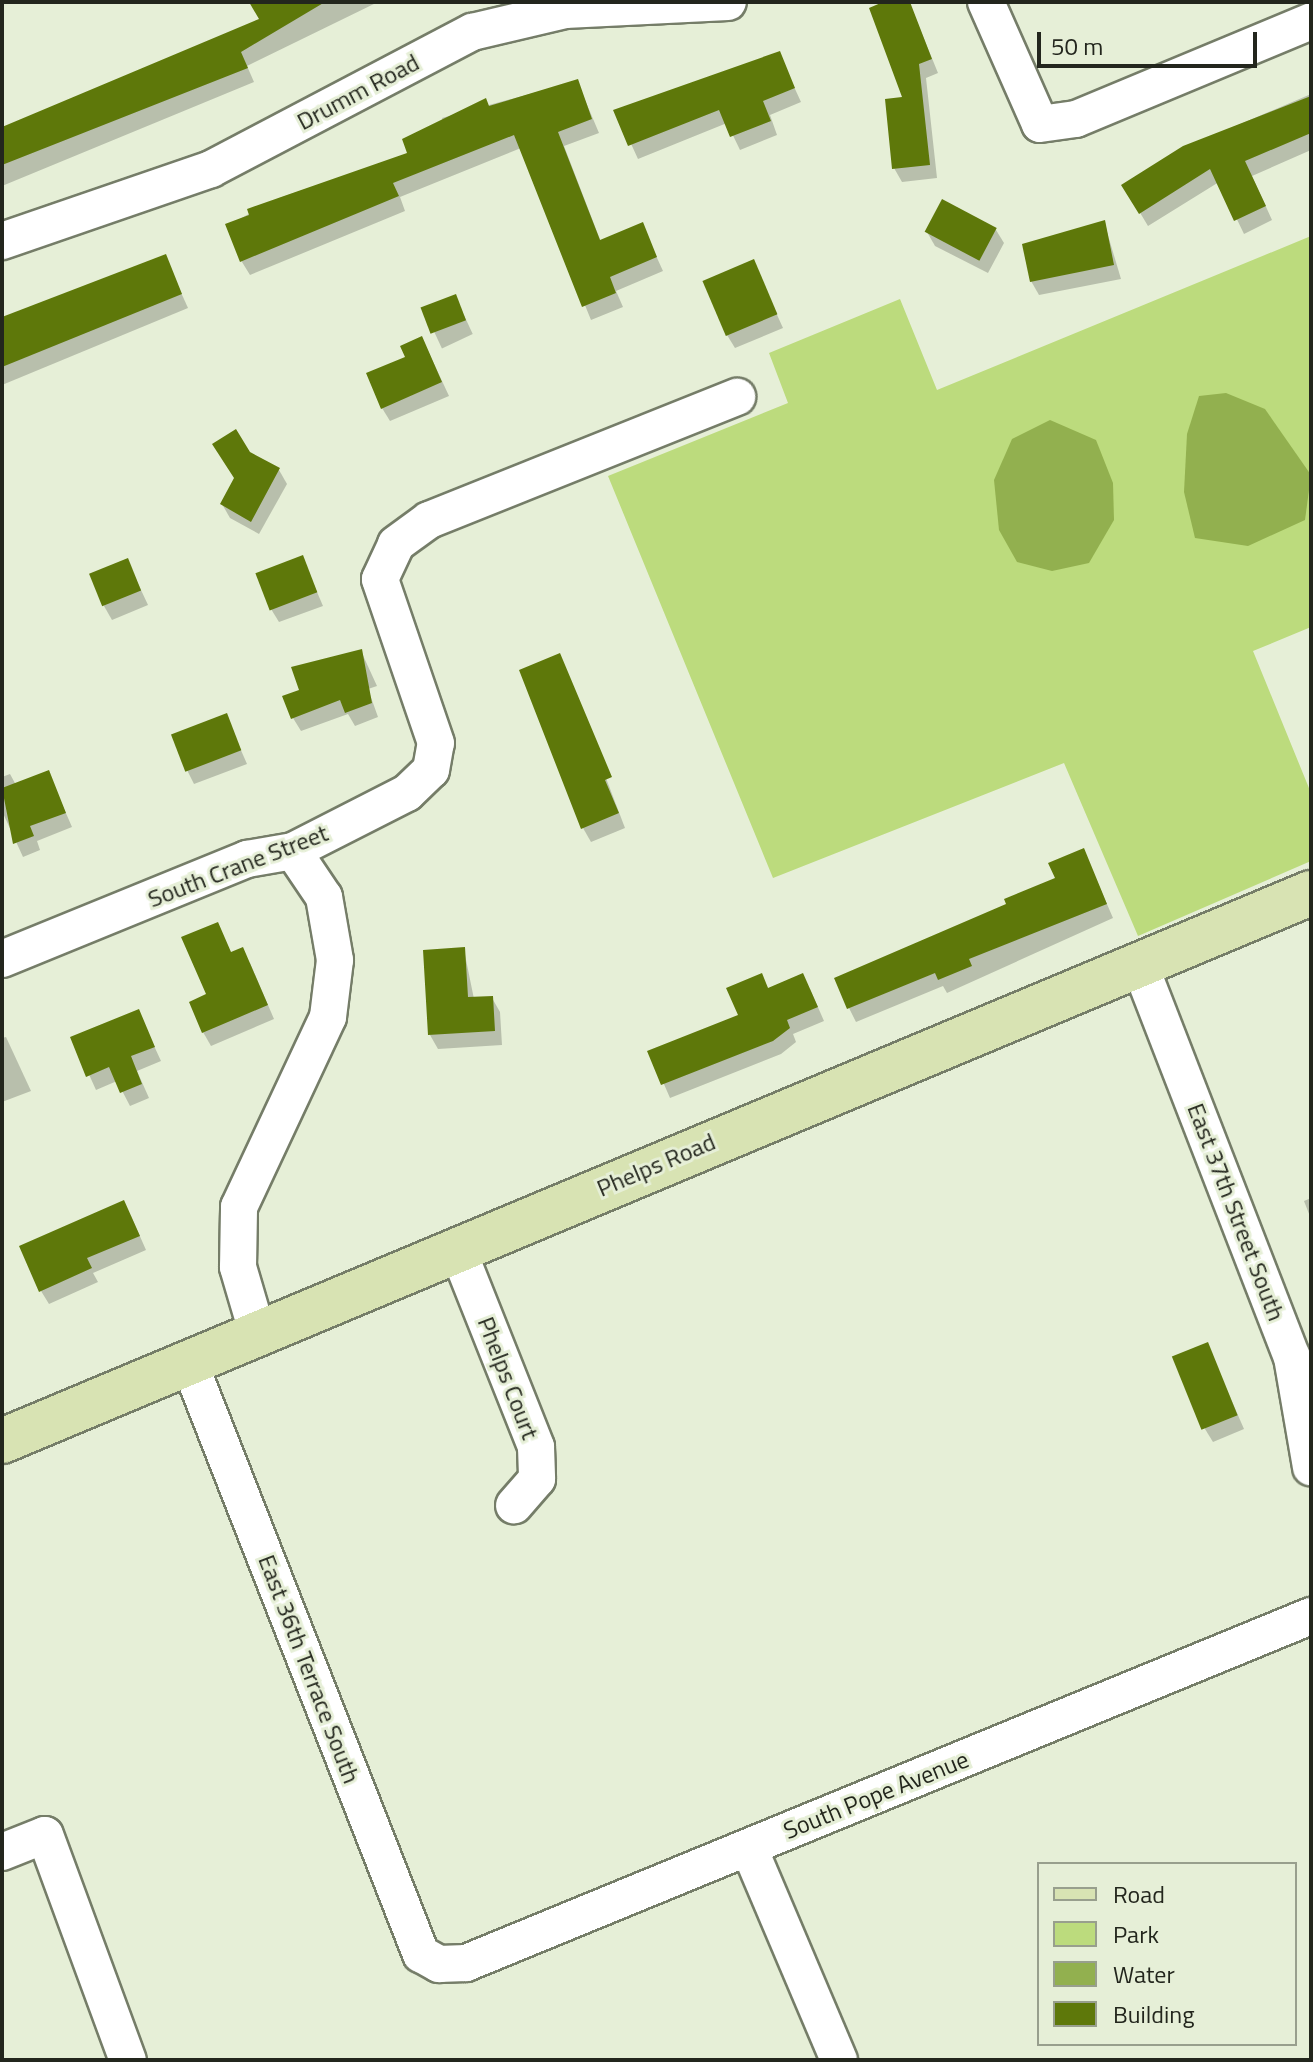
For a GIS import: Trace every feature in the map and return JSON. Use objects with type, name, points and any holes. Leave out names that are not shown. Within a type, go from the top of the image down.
[{"type":"street","name":"Drumm Road","points":[[2,241],[211,169],[472,32],[565,10],[728,2]]},
{"type":"street","points":[[986,2],[1040,124],[1076,119],[1311,21]]},
{"type":"street","name":"South Crane Street","points":[[2,959],[247,859],[293,851],[407,793],[431,770],[436,743],[380,579],[396,544],[429,520],[737,397]]},
{"type":"street","points":[[258,1335],[238,1267],[239,1207],[328,1017],[335,960],[324,897],[293,851]]},
{"type":"street","name":"Phelps Road","points":[[2,1441],[190,1365],[457,1248],[1311,893]]},
{"type":"street","name":"East 37th Street South","points":[[1139,963],[1292,1357],[1311,1467]]},
{"type":"street","name":"Phelps Court","points":[[457,1248],[536,1447],[537,1479],[514,1505]]},
{"type":"street","name":"East 36th Terrace South","points":[[190,1365],[421,1954],[439,1964]]},
{"type":"street","name":"South Pope Avenue","points":[[439,1964],[466,1963],[1311,1616]]},
{"type":"street","points":[[2,1852],[45,1835],[128,2060]]},
{"type":"street","points":[[749,1848],[839,2060]]},
{"type":"green space","points":[[1311,236],[1311,627],[1253,651],[1311,793],[1311,861],[1138,936],[1064,763],[773,878],[608,476],[788,403],[769,353],[900,299],[937,390]]},
{"type":"water","points":[[1226,393],[1265,409],[1311,475],[1305,520],[1248,546],[1195,538],[1184,492],[1187,434],[1199,396]]},
{"type":"water","points":[[1050,420],[1096,440],[1113,483],[1114,520],[1089,563],[1052,571],[1017,562],[999,530],[994,480],[1012,439]]},
{"type":"building","points":[[249,2],[325,2],[241,52],[248,68],[2,165],[2,127],[259,19]]},
{"type":"building","points":[[883,2],[910,2],[932,59],[919,64],[930,165],[892,169],[885,99],[902,97],[869,8]]},
{"type":"building","points":[[780,51],[795,88],[763,101],[771,121],[730,137],[719,110],[628,146],[613,110]]},
{"type":"building","points":[[578,79],[592,119],[558,132],[600,240],[643,222],[657,257],[610,277],[616,293],[582,307],[514,135],[393,183],[399,196],[240,262],[225,224],[249,215],[247,209],[407,153],[402,139],[486,98],[489,106]]},
{"type":"building","points":[[1311,96],[1311,133],[1245,161],[1266,206],[1234,221],[1210,169],[1139,214],[1121,185],[1183,146]]},
{"type":"building","points":[[942,199],[997,228],[979,261],[925,232]]},
{"type":"building","points":[[1105,220],[1114,265],[1030,282],[1022,244]]},
{"type":"building","points":[[166,254],[182,294],[2,367],[2,317]]},
{"type":"building","points":[[754,259],[777,314],[726,336],[702,281]]},
{"type":"building","points":[[456,294],[466,320],[431,334],[421,308]]},
{"type":"building","points":[[422,336],[442,382],[381,409],[366,373],[405,357],[400,346]]},
{"type":"building","points":[[236,429],[250,452],[280,468],[251,522],[220,504],[234,478],[212,444]]},
{"type":"building","points":[[303,555],[317,592],[270,611],[255,573]]},
{"type":"building","points":[[128,558],[141,590],[102,606],[89,574]]},
{"type":"building","points":[[362,649],[372,703],[345,713],[340,700],[291,719],[282,696],[299,690],[291,667]]},
{"type":"building","points":[[560,653],[612,777],[605,780],[619,813],[581,829],[519,670]]},
{"type":"building","points":[[227,713],[241,750],[185,772],[171,735]]},
{"type":"building","points":[[49,770],[66,813],[30,826],[34,836],[13,844],[2,788]]},
{"type":"building","points":[[1084,848],[1107,904],[969,959],[972,966],[938,980],[935,973],[847,1009],[834,978],[1006,904],[1004,899],[1055,878],[1048,863]]},
{"type":"building","points":[[218,922],[231,952],[243,947],[268,1005],[202,1033],[189,1002],[206,994],[181,937]]},
{"type":"building","points":[[465,947],[468,997],[493,996],[495,1031],[428,1035],[423,950]]},
{"type":"building","points":[[762,973],[768,988],[803,973],[818,1007],[787,1020],[790,1028],[773,1041],[661,1085],[647,1051],[738,1015],[726,988]]},
{"type":"building","points":[[139,1009],[155,1047],[131,1056],[142,1084],[120,1093],[109,1067],[86,1077],[70,1037]]},
{"type":"building","points":[[124,1200],[140,1236],[87,1258],[92,1268],[39,1292],[19,1246]]},
{"type":"building","points":[[1208,1342],[1238,1415],[1201,1430],[1172,1357]]}]
